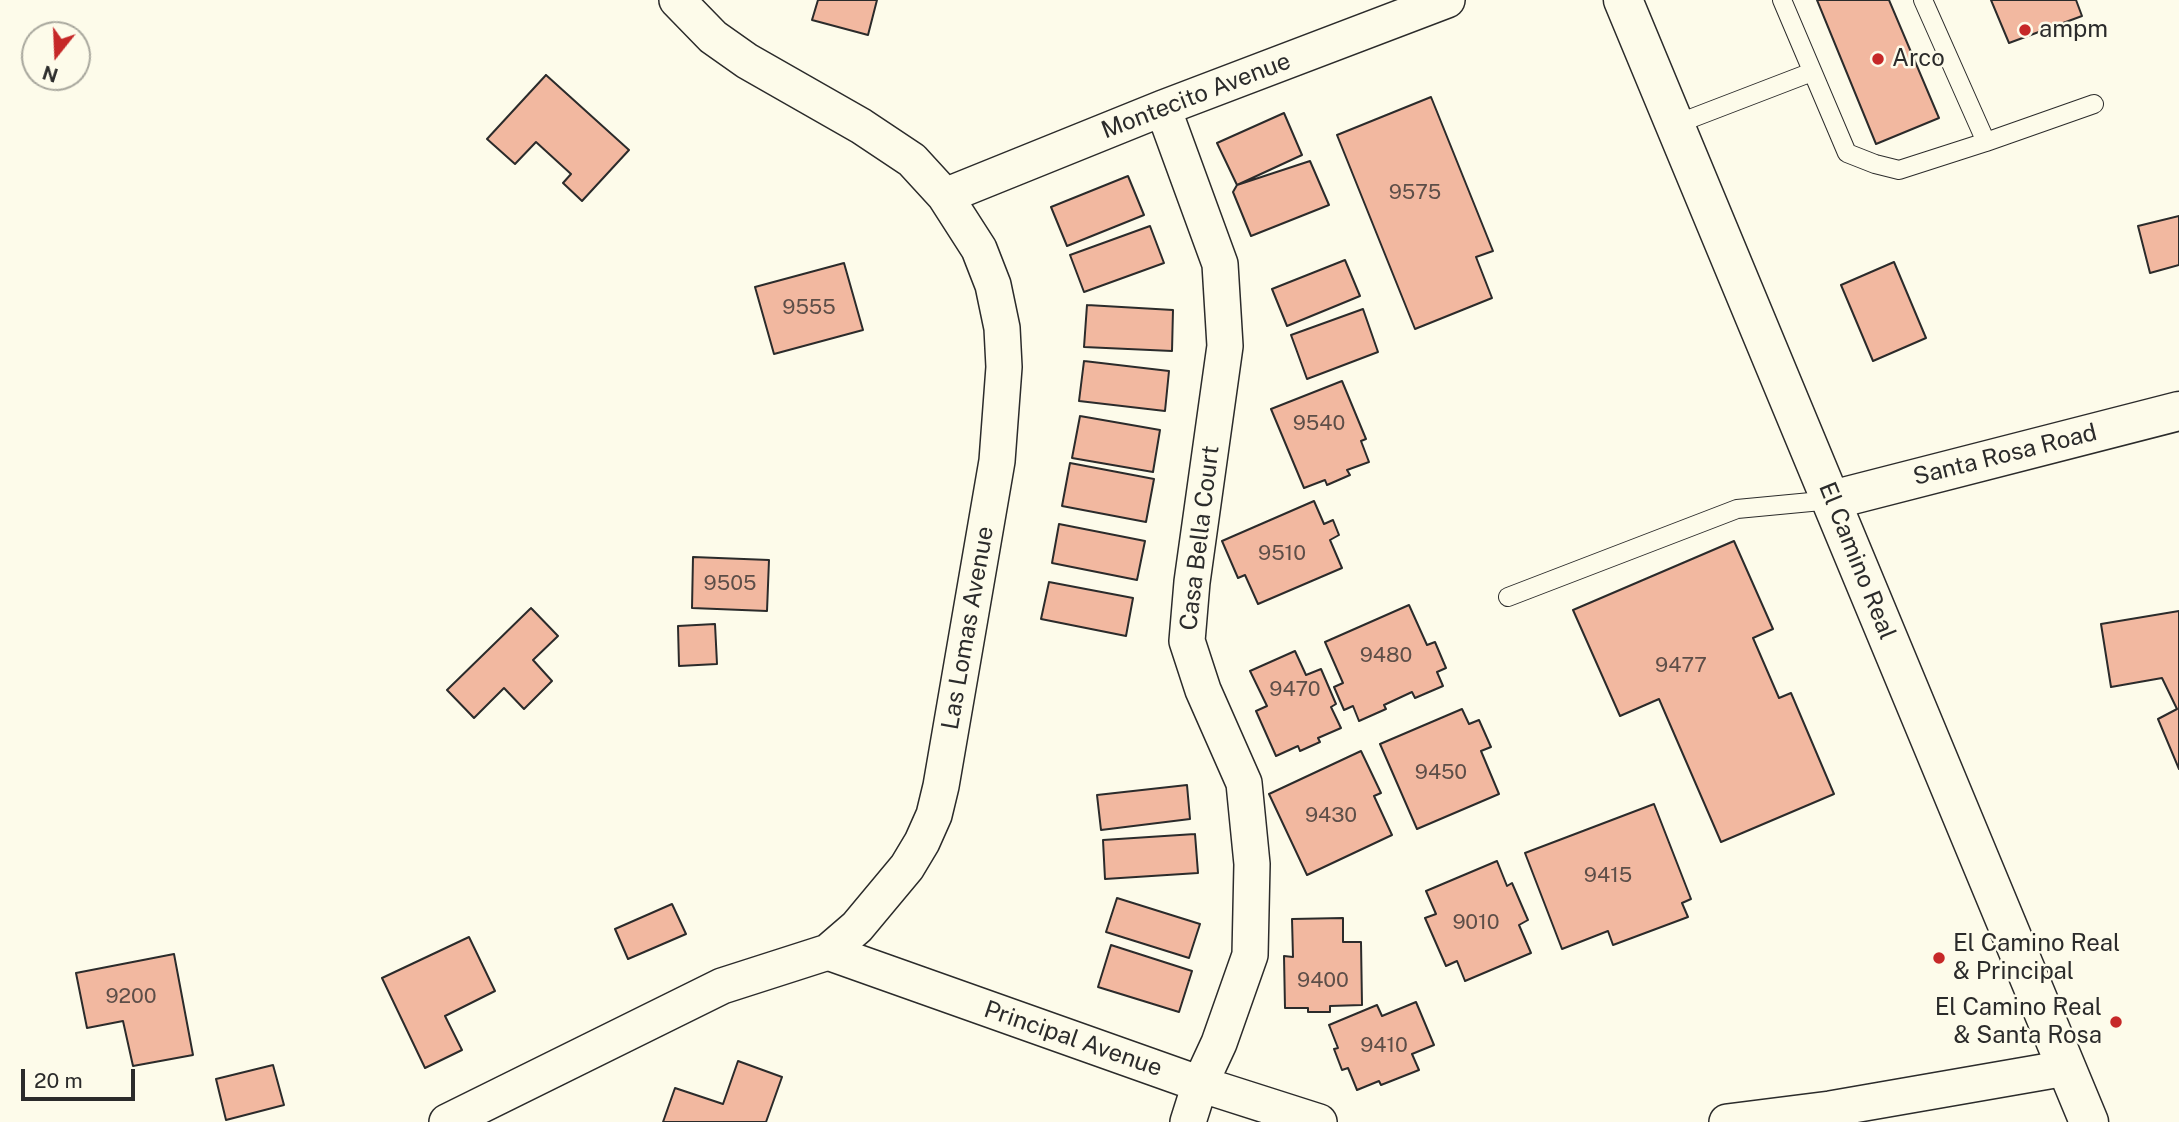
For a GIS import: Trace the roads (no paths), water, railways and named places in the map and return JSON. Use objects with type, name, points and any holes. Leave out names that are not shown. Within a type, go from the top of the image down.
[{"type":"main road","name":"El Camino Real","points":[[1623,0],[2089,1122]]},
{"type":"main road","name":"Santa Rosa Road","points":[[1832,500],[2179,411]]},
{"type":"street","name":"Las Lomas Avenue","points":[[447,1122],[722,986],[828,952],[857,927],[907,867],[934,815],[941,786],[996,461],[1003,368],[1002,328],[993,285],[979,249],[945,196],[912,160],[861,125],[747,61],[713,37],[677,0]]},
{"type":"street","name":"Montecito Avenue","points":[[945,196],[1163,108],[1447,0]]},
{"type":"street","name":"Casa Bella Court","points":[[1163,108],[1220,264],[1225,346],[1186,641],[1203,691],[1244,783],[1252,864],[1250,955],[1188,1122]]},
{"type":"street","name":"Principal Avenue","points":[[828,952],[1200,1084],[1319,1122]]},
{"type":"street","points":[[1727,1122],[1820,1116],[2066,1068]]},
{"type":"lane","points":[[1782,0],[1847,153],[1899,170],[2094,104]]},
{"type":"lane","points":[[1923,0],[1986,142]]},
{"type":"lane","points":[[1674,125],[1812,72]]},
{"type":"lane","points":[[1508,597],[1737,509],[1832,500]]},
{"type":"place","name":"ampm","points":[[2025,30]]},
{"type":"place","name":"Arco","points":[[1878,59]]},
{"type":"place","name":"El Camino Real & Principal","points":[[1939,958]]},
{"type":"place","name":"El Camino Real & Santa Rosa","points":[[2116,1022]]}]
